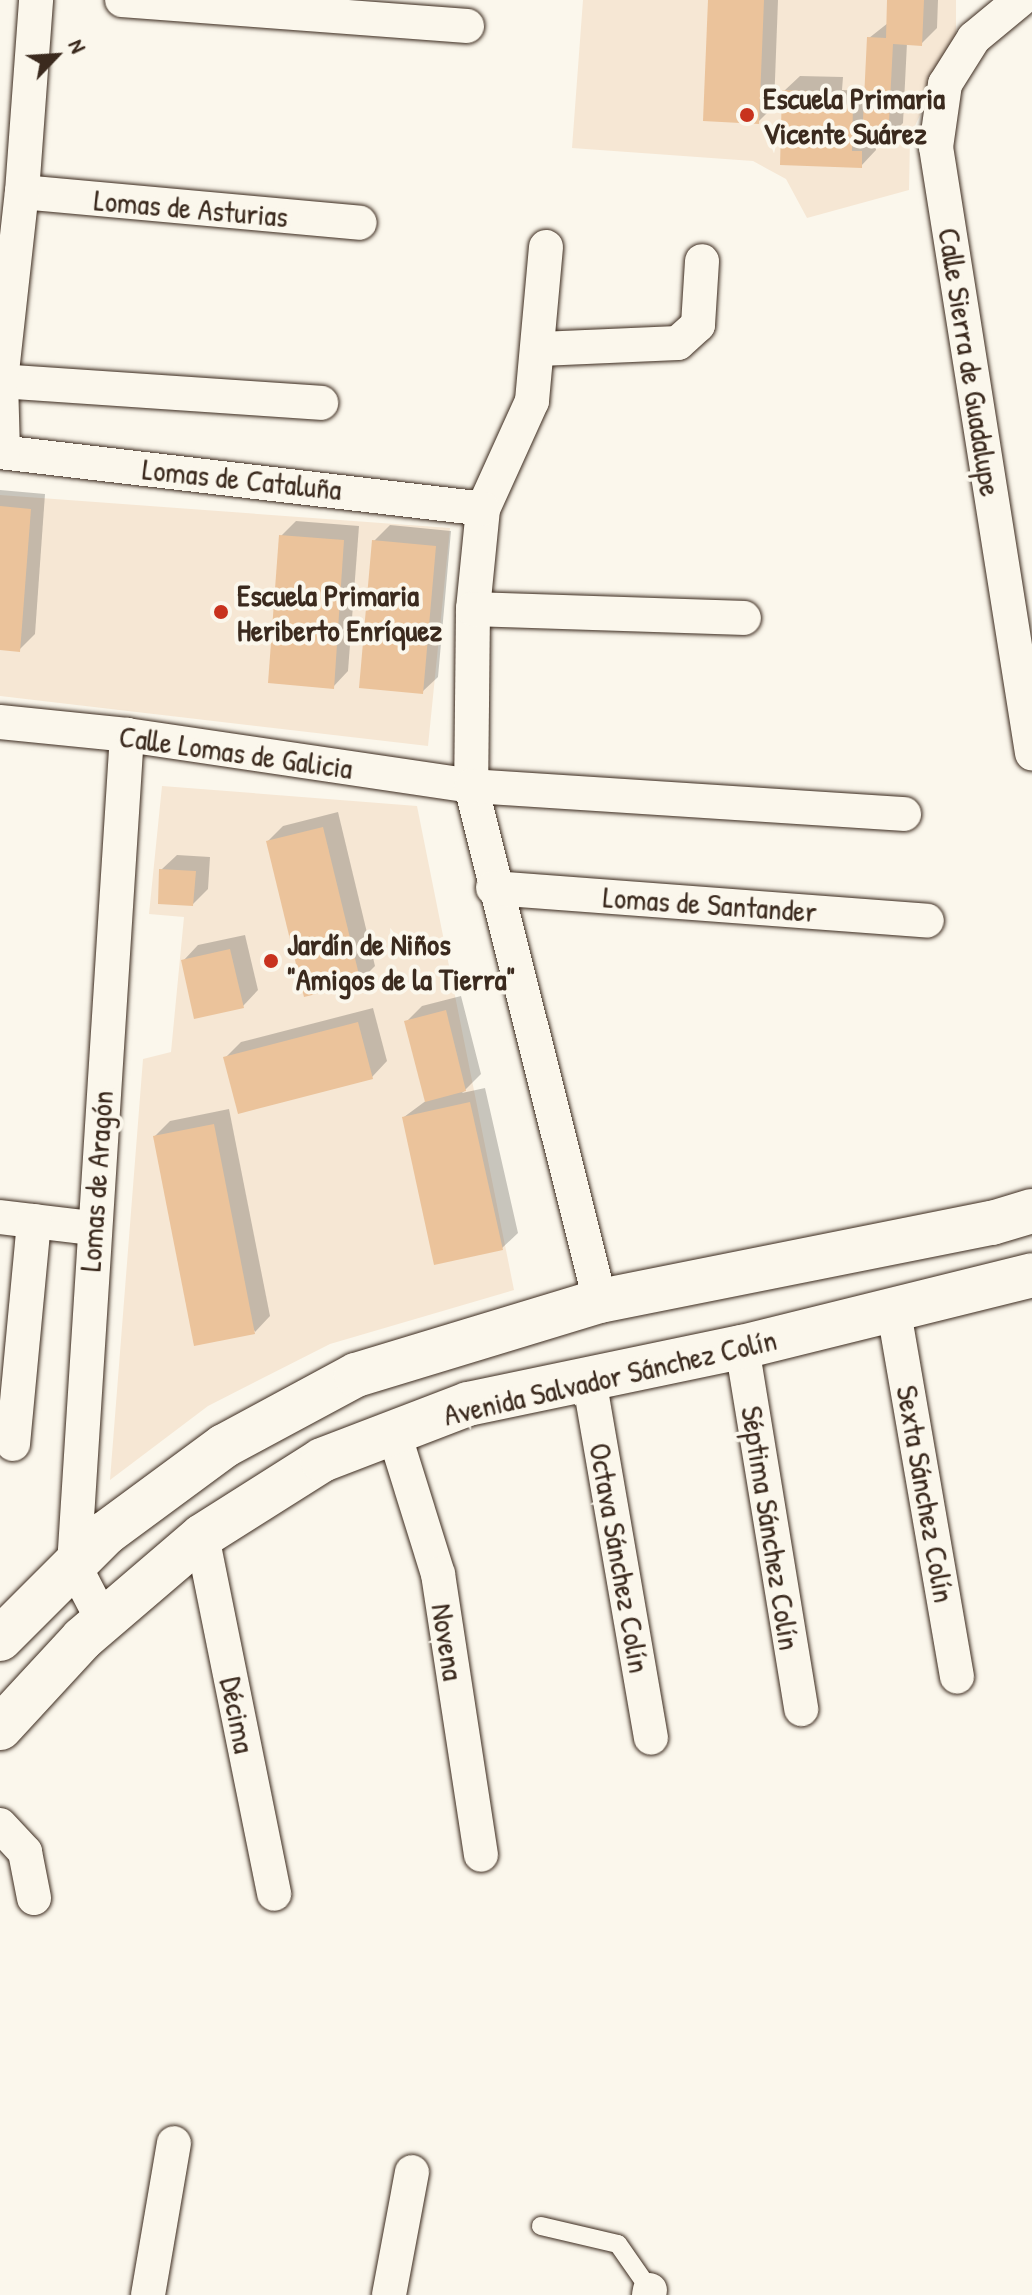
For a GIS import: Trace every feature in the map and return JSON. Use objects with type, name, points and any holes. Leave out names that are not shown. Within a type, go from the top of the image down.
[{"type":"street","points":[[2,452],[0,381],[22,192],[16,58],[36,0]]},
{"type":"street","points":[[122,0],[467,26]]},
{"type":"street","name":"Calle Sierra de Guadalupe","points":[[1020,0],[974,38],[945,84],[936,147],[1028,704],[1032,753]]},
{"type":"street","name":"Lomas de Asturias","points":[[22,192],[360,223]]},
{"type":"street","points":[[546,247],[540,349],[520,436],[483,509],[473,609],[471,786],[493,888],[600,1301]]},
{"type":"street","points":[[540,349],[678,343],[698,325],[702,261]]},
{"type":"street","points":[[0,381],[321,403]]},
{"type":"street","name":"Lomas de Cataluña","points":[[2,452],[483,509]]},
{"type":"street","points":[[473,609],[744,618]]},
{"type":"street","name":"Calle Lomas de Galicia","points":[[0,722],[127,735],[471,786]]},
{"type":"street","name":"Lomas de Aragón","points":[[74,1565],[92,1228],[127,735]]},
{"type":"street","points":[[471,786],[904,814]]},
{"type":"street","name":"Lomas de Santander","points":[[493,888],[927,921]]},
{"type":"street","points":[[0,1217],[92,1228]]},
{"type":"street","points":[[0,1639],[106,1533],[224,1446],[356,1375],[600,1301],[1012,1217],[1019,1279]]},
{"type":"street","points":[[13,1444],[34,1221]]},
{"type":"street","name":"Avenida Salvador Sánchez Colín","points":[[0,1728],[103,1621],[202,1536],[322,1460],[468,1404],[742,1347],[1019,1279]]},
{"type":"street","name":"Sexta Sánchez Colín","points":[[894,1312],[957,1677]]},
{"type":"street","name":"Séptima Sánchez Colín","points":[[742,1347],[801,1709]]},
{"type":"street","name":"Octava Sánchez Colín","points":[[589,1379],[651,1738]]},
{"type":"street","name":"Novena","points":[[394,1433],[438,1574],[481,1855]]},
{"type":"street","name":"Décima","points":[[202,1536],[274,1894]]},
{"type":"street","points":[[74,1565],[103,1621]]},
{"type":"street","points":[[0,1825],[25,1852],[34,1898]]},
{"type":"street","points":[[148,2295],[174,2143]]},
{"type":"street","points":[[389,2295],[412,2172]]},
{"type":"lane","points":[[541,2226],[618,2244],[649,2292]]},
{"type":"shaded area","name":"Escuela Primaria Vicente Suárez","points":[[583,0],[956,0],[956,67],[930,93],[910,137],[909,190],[807,218],[786,179],[753,161],[572,148]]},
{"type":"shaded area","name":"Escuela Primaria Heriberto Enríquez","points":[[0,495],[450,528],[428,746],[0,696]]},
{"type":"shaded area","points":[[162,786],[417,806],[514,1290],[330,1344],[208,1406],[110,1480],[143,1059],[171,1052],[184,917],[149,914]]},
{"type":"building","points":[[708,0],[764,0],[759,124],[703,121]]},
{"type":"building","points":[[887,0],[924,0],[922,46],[893,44],[888,141],[862,140],[867,37],[886,38]]},
{"type":"building","points":[[782,90],[828,92],[827,104],[853,105],[852,151],[862,151],[862,168],[780,165]]},
{"type":"building","points":[[0,506],[31,509],[20,652],[0,650]]},
{"type":"building","points":[[279,535],[344,540],[334,689],[268,683]]},
{"type":"building","points":[[372,540],[436,546],[423,694],[359,688]]},
{"type":"building","points":[[323,827],[361,983],[304,997],[266,841]]},
{"type":"building","points":[[159,869],[196,871],[193,906],[158,904]]},
{"type":"building","points":[[230,949],[244,1008],[194,1019],[181,960]]},
{"type":"building","points":[[446,1010],[466,1091],[425,1102],[404,1021]]},
{"type":"building","points":[[358,1022],[373,1079],[238,1114],[223,1057]]},
{"type":"building","points":[[470,1102],[503,1250],[434,1265],[402,1117]]},
{"type":"building","points":[[214,1124],[255,1334],[194,1346],[153,1136]]},
{"type":"place","name":"Escuela Primaria Vicente Suárez","points":[[747,115]]},
{"type":"place","name":"Escuela Primaria Heriberto Enríquez","points":[[221,612]]},
{"type":"place","name":"Jardín de Niños \"Amigos de la Tierra\"","points":[[271,961]]}]
